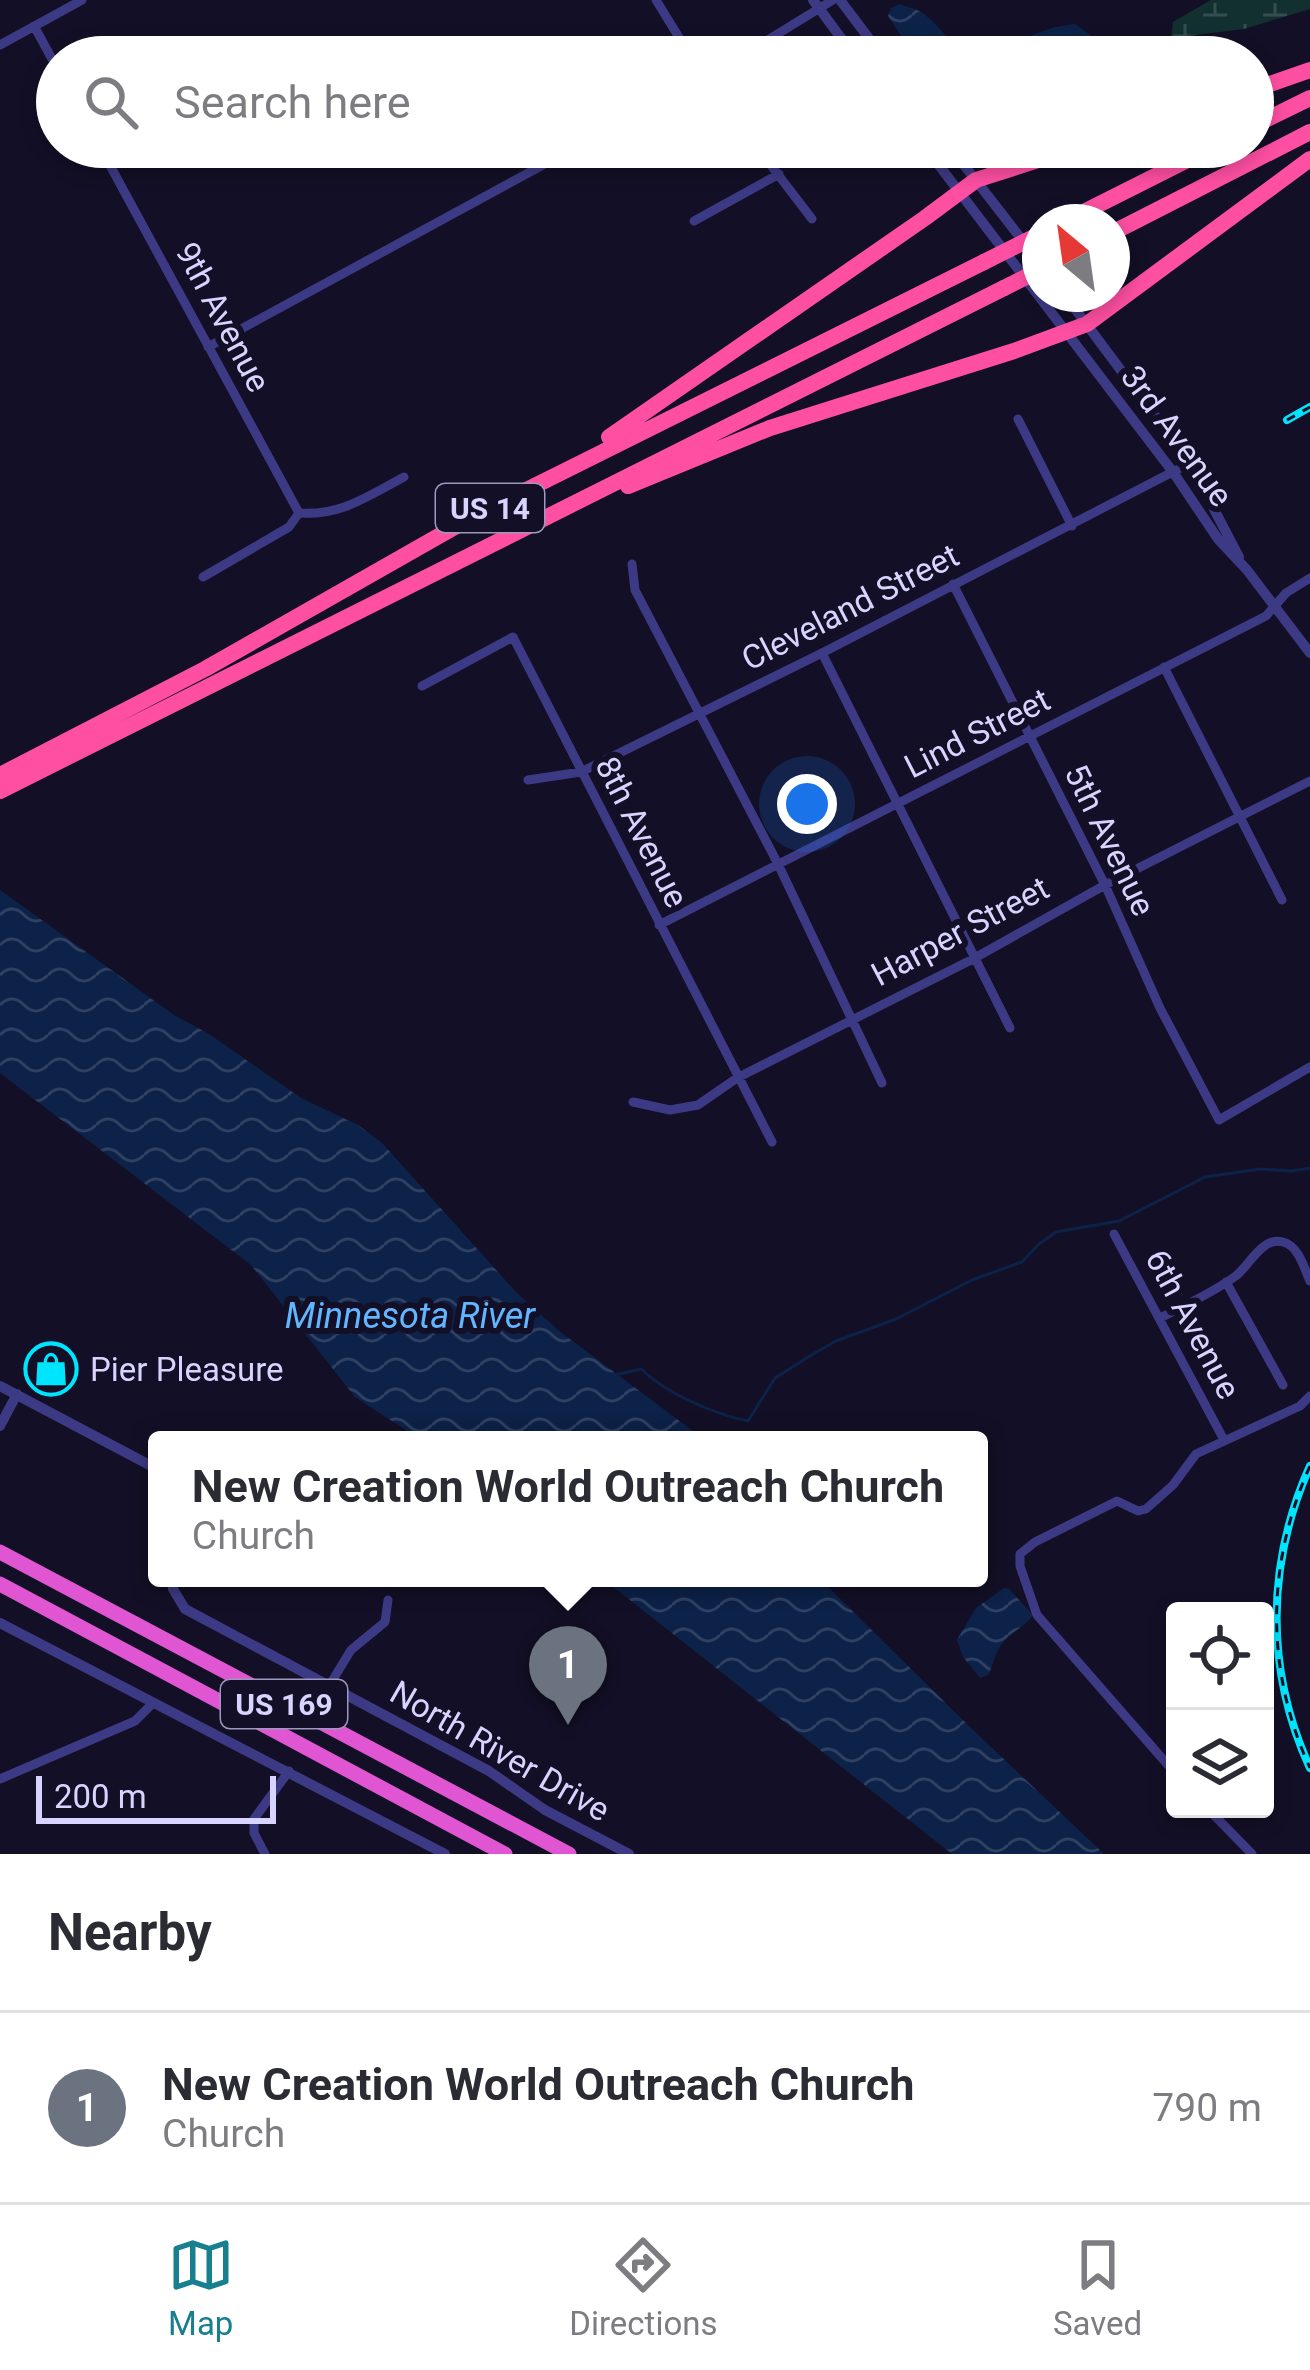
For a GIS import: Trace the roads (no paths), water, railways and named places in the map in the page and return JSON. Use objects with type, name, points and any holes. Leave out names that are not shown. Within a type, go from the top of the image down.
[{"type":"highway","points":[[1274,83],[1310,70]]},
{"type":"highway","points":[[1274,116],[1310,98]]},
{"type":"highway","points":[[1274,150],[1310,132]]},
{"type":"highway","points":[[543,517],[770,428],[1087,324],[1310,159]]},
{"type":"highway","points":[[474,516],[613,435],[976,180],[1013,168]]},
{"type":"highway","points":[[1100,204],[1171,168]]},
{"type":"highway","points":[[1130,224],[1239,168]]},
{"type":"highway","name":"US 14","points":[[0,791],[9,776],[474,516],[1022,243]]},
{"type":"highway","name":"US 14","points":[[9,776],[543,517],[1022,277]]},
{"type":"highway","name":"US 169","points":[[0,1552],[568,1854]]},
{"type":"highway","name":"US 169","points":[[0,1584],[505,1854]]},
{"type":"street","points":[[0,45],[82,0]]},
{"type":"street","points":[[656,0],[678,36]]},
{"type":"street","points":[[770,36],[816,4],[837,0],[866,36]]},
{"type":"street","points":[[816,4],[840,36]]},
{"type":"street","points":[[34,26],[39,36]]},
{"type":"street","name":"9th Avenue","points":[[111,168],[299,513]]},
{"type":"street","points":[[208,347],[537,168]]},
{"type":"street","points":[[774,168],[812,219]]},
{"type":"street","name":"3rd Avenue","points":[[941,168],[1173,472],[1218,539],[1310,653]]},
{"type":"street","points":[[967,168],[1022,242]]},
{"type":"street","points":[[694,221],[779,175]]},
{"type":"street","name":"3rd Avenue","points":[[1078,312],[1190,463],[1247,570]]},
{"type":"street","points":[[1018,419],[1072,526]]},
{"type":"street","name":"Cleveland Street","points":[[528,780],[581,772],[1190,463]]},
{"type":"street","points":[[202,577],[289,527],[299,513],[345,508],[404,477]]},
{"type":"street","points":[[632,564],[635,590],[778,864],[882,1083]]},
{"type":"street","name":"Lind Street","points":[[659,925],[1266,616],[1286,593],[1310,578]]},
{"type":"street","name":"5th Avenue","points":[[953,584],[1219,1120],[1310,1067]]},
{"type":"street","name":"8th Avenue","points":[[422,686],[512,637],[772,1142]]},
{"type":"street","points":[[821,653],[1010,1028]]},
{"type":"street","points":[[1164,667],[1282,900]]},
{"type":"street","name":"Harper Street","points":[[633,1102],[670,1110],[698,1105],[737,1078],[1310,781]]},
{"type":"street","name":"6th Avenue","points":[[1114,1234],[1224,1439]]},
{"type":"street","points":[[1160,1318],[1226,1282],[1263,1247],[1281,1241],[1298,1254],[1310,1281]]},
{"type":"street","points":[[1226,1282],[1283,1384]]},
{"type":"street","points":[[0,1386],[148,1464]]},
{"type":"street","points":[[0,1426],[17,1394]]},
{"type":"street","points":[[1166,1763],[1037,1615],[1020,1566],[1021,1554],[1117,1501],[1147,1510],[1196,1454],[1307,1402]]},
{"type":"street","name":"North River Drive","points":[[173,1587],[185,1610],[489,1771],[545,1810],[629,1854]]},
{"type":"street","points":[[329,1686],[350,1650],[385,1622],[388,1600]]},
{"type":"street","points":[[0,1623],[445,1854]]},
{"type":"street","points":[[0,1780],[135,1721],[152,1704]]},
{"type":"street","points":[[266,1854],[254,1833],[254,1819],[289,1771]]},
{"type":"street","points":[[1217,1818],[1252,1854]]},
{"type":"water","points":[[900,4],[918,11],[946,36],[901,36],[888,16]]},
{"type":"water","points":[[1075,24],[1091,36],[1030,36]]},
{"type":"water","name":"Minnesota River","points":[[0,890],[174,1015],[301,1098],[358,1125],[382,1143],[516,1292],[558,1330],[693,1431],[407,1431],[355,1397],[251,1265],[0,1073]]},
{"type":"water","points":[[613,1587],[828,1587],[1104,1854],[952,1854]]},
{"type":"water","points":[[1004,1588],[1033,1615],[1004,1641],[988,1675],[980,1678],[963,1657],[957,1640],[976,1608]]},
{"type":"waterway","points":[[615,1375],[641,1369],[691,1402],[748,1421],[775,1378],[813,1354],[972,1280],[1022,1262],[1056,1232],[1119,1221],[1205,1177],[1310,1168]]},
{"type":"railway","points":[[1287,420],[1310,407]]},
{"type":"railway","points":[[1310,1466],[1285,1541],[1277,1617],[1285,1693],[1310,1768]]},
{"type":"place","name":"Pier Pleasure","points":[[51,1369]]},
{"type":"place","name":"New Creation World Outreach Church","points":[[568,1725]]}]
